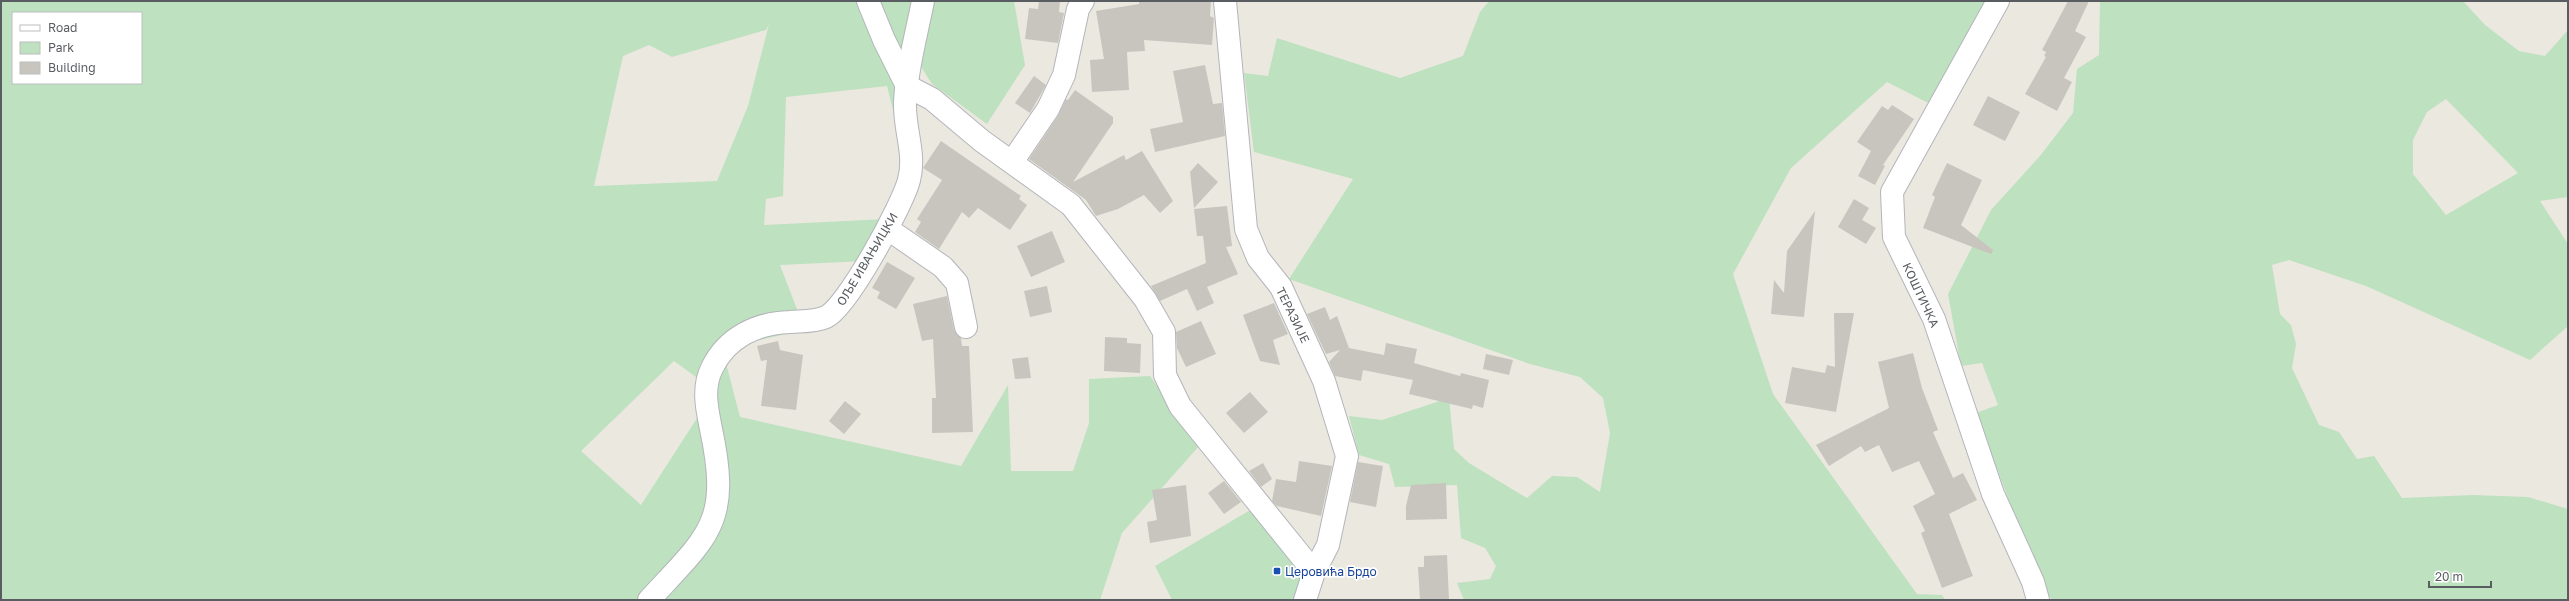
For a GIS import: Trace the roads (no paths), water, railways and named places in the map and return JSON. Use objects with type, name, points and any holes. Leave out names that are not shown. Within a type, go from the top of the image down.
[{"type":"street","points":[[868,1],[884,40],[907,86],[932,100],[1071,206],[1145,299],[1164,332],[1165,375],[1180,406],[1314,572]]},
{"type":"street","name":"ОЉЕ ИВАЊИЦКИ","points":[[649,600],[698,547],[715,516],[719,499],[719,468],[705,395],[707,382],[716,359],[734,340],[762,325],[816,320],[832,314],[888,229],[904,194],[912,166],[905,114],[907,86],[923,1]]},
{"type":"street","points":[[1012,162],[1048,109],[1064,74],[1078,9],[1082,1]]},
{"type":"street","name":"ТЕРАЗИЈЕ","points":[[1225,1],[1246,229],[1258,258],[1281,287],[1324,381],[1347,456],[1328,545],[1314,572],[1305,600]]},
{"type":"street","name":"КОШТИЧКА","points":[[1998,1],[1892,192],[1894,237],[1934,319],[1993,494],[2033,582],[2038,600]]},
{"type":"street","points":[[888,229],[943,267],[957,284],[966,327]]},
{"type":"place","name":"Церовића Брдо","points":[[1277,571]]}]
